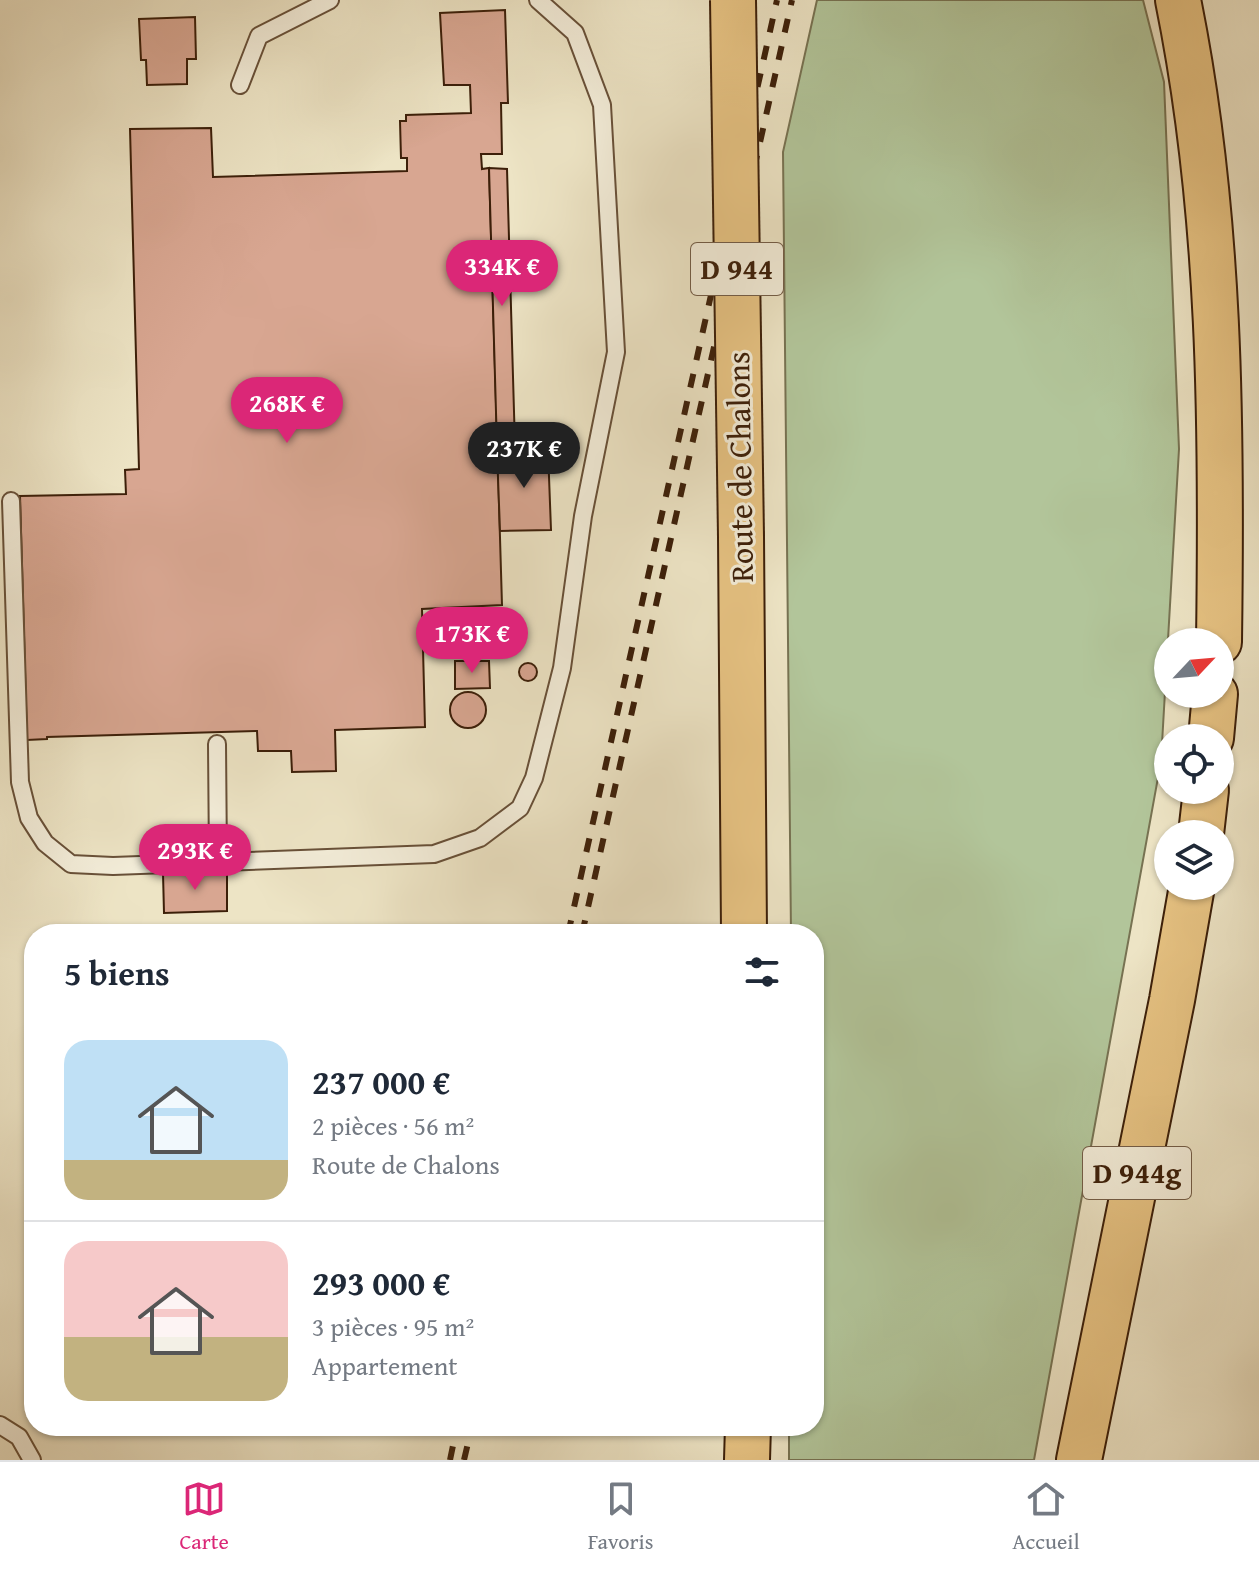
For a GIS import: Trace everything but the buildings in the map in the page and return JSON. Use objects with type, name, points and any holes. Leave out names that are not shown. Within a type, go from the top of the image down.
[{"type":"main road","name":"Route de Chalons","points":[[733,0],[744,924]]},
{"type":"main road","points":[[1178,0],[1206,180],[1218,334],[1219,628]]},
{"type":"main road","name":"D 944g","points":[[1079,1460],[1190,900]]},
{"type":"main road","points":[[747,1460],[748,1436]]},
{"type":"lane","points":[[240,85],[259,36],[330,0]]},
{"type":"lane","points":[[11,501],[20,782],[29,818],[45,843],[71,864],[113,866],[434,854],[480,838],[520,808],[534,778],[562,668],[583,516],[616,352],[602,105],[575,33],[538,0]]},
{"type":"lane","points":[[217,744],[218,861]]},
{"type":"lane","points":[[0,1425],[19,1437],[32,1460]]},
{"type":"green space","points":[[817,0],[1143,0],[1164,82],[1179,449],[1169,628],[1154,628],[1154,708],[1164,708],[1163,724],[1154,724],[1154,800],[1034,1460],[789,1460],[789,1436],[824,1436],[824,924],[791,924],[783,152]]},
{"type":"railway","points":[[570,924],[777,0]]},
{"type":"railway","points":[[584,924],[792,0]]},
{"type":"railway","points":[[450,1460],[455,1436]]},
{"type":"railway","points":[[464,1460],[470,1436]]}]
